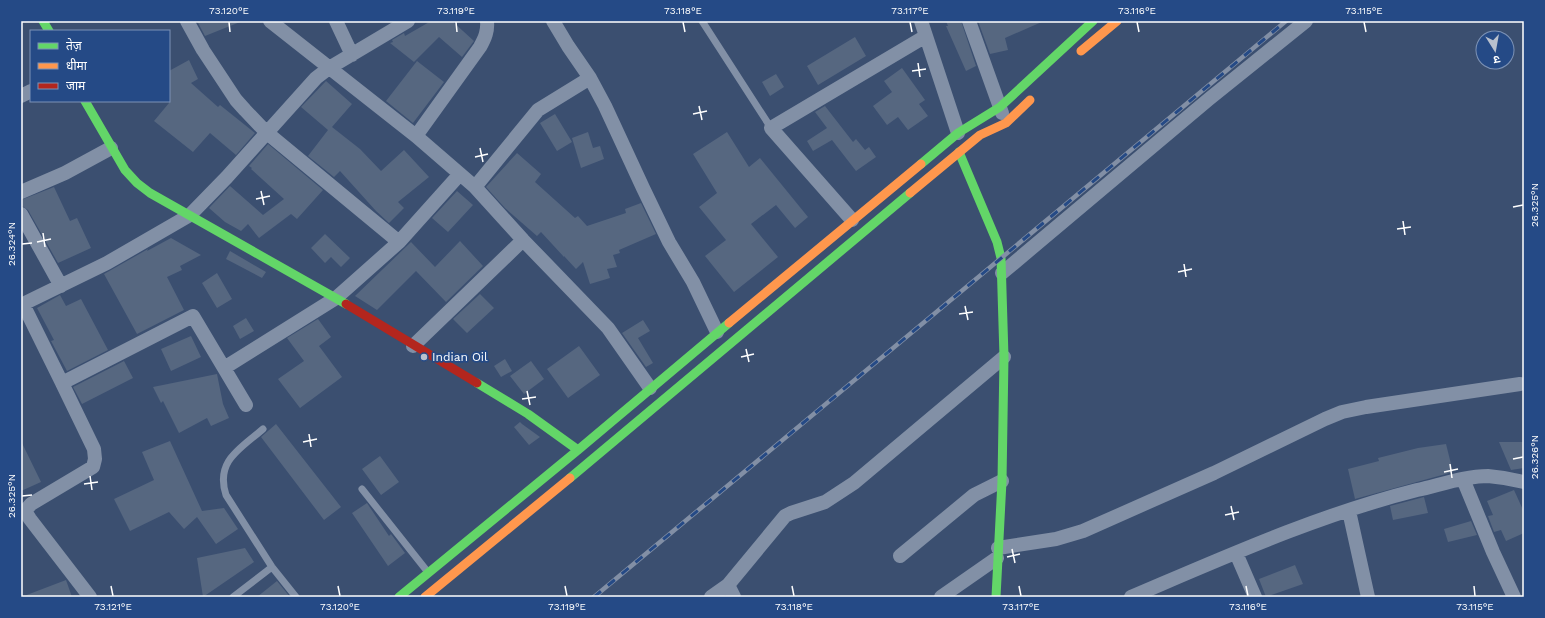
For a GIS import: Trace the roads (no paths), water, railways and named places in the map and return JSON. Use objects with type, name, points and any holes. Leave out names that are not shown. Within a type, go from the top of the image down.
[{"type":"main road","points":[[43,21],[48,30]]},
{"type":"main road","points":[[398,597],[578,450],[650,388],[958,133],[1000,107],[1076,27],[1093,21]]},
{"type":"main road","points":[[1073,58],[1117,21]]},
{"type":"main road","points":[[425,597],[592,460],[959,152],[980,135],[1006,123],[1034,96]]},
{"type":"main road","points":[[87,102],[125,170],[137,183],[150,193],[336,298],[413,346],[528,414],[578,450]]},
{"type":"main road","points":[[959,152],[996,242],[1001,258],[1004,357],[1002,481],[996,597]]},
{"type":"street","points":[[187,21],[203,50],[236,100],[266,132],[399,242]]},
{"type":"street","points":[[270,21],[416,136],[475,187],[523,240],[608,328],[650,388]]},
{"type":"street","points":[[336,21],[352,55]]},
{"type":"street","points":[[90,597],[23,512],[31,504],[93,467],[95,459],[94,449],[22,303],[107,263],[190,215],[227,177],[316,78],[328,68],[408,21]]},
{"type":"street","points":[[416,136],[480,47],[486,36],[488,28],[487,21]]},
{"type":"street","points":[[553,21],[590,78],[605,106],[669,242],[693,282],[718,332]]},
{"type":"street","points":[[921,21],[958,133]]},
{"type":"street","points":[[968,21],[1006,123]]},
{"type":"street","points":[[1002,273],[1306,21]]},
{"type":"street","points":[[852,220],[771,128],[926,36]]},
{"type":"street","points":[[475,187],[538,110],[590,78]]},
{"type":"street","points":[[21,96],[30,92]]},
{"type":"street","points":[[21,192],[65,173],[112,148]]},
{"type":"street","points":[[224,368],[336,298],[399,242],[460,174]]},
{"type":"street","points":[[21,214],[60,286]]},
{"type":"street","points":[[413,346],[523,240]]},
{"type":"street","points":[[62,383],[193,316],[246,405]]},
{"type":"street","points":[[711,597],[731,591],[785,516],[825,502],[854,483],[1004,357]]},
{"type":"street","points":[[941,597],[998,553],[1083,531],[1214,473],[1342,412],[1366,407],[1520,384]]},
{"type":"street","points":[[1131,597],[1152,593],[1236,553],[1311,524],[1383,499],[1463,479],[1487,476],[1508,478],[1524,482]]},
{"type":"street","points":[[1463,479],[1493,552],[1514,597]]},
{"type":"street","points":[[900,556],[974,495],[1002,481]]},
{"type":"street","points":[[1349,511],[1368,597]]},
{"type":"street","points":[[1236,553],[1255,597]]},
{"type":"lane","points":[[702,21],[771,128]]},
{"type":"lane","points":[[263,429],[228,462],[224,471],[223,479],[226,495],[272,567],[296,597]]},
{"type":"lane","points":[[362,489],[428,572]]},
{"type":"lane","points":[[233,597],[272,567]]},
{"type":"railway","points":[[594,597],[1286,21]]},
{"type":"place","name":"Indian Oil","points":[[424,357]]}]
